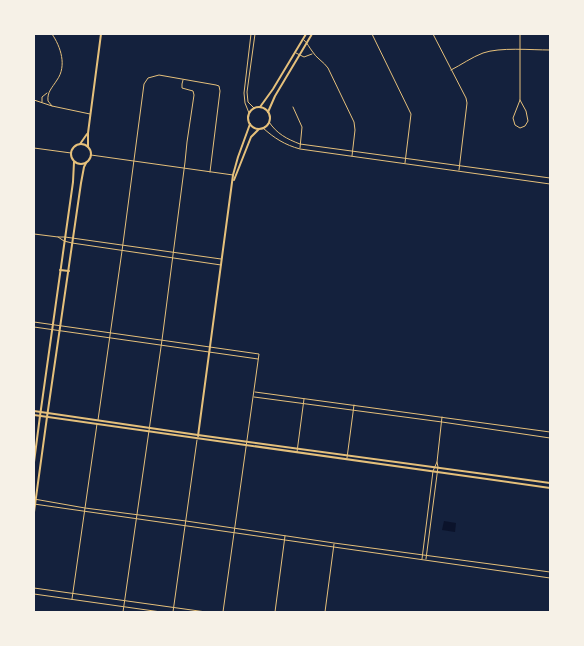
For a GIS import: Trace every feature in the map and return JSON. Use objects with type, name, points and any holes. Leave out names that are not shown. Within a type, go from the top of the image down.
[{"type":"main road","points":[[34,512],[82,173],[91,155],[88,147],[88,132],[101,34]]},
{"type":"main road","points":[[260,107],[306,34]]},
{"type":"main road","points":[[268,112],[275,96],[312,34]]},
{"type":"main road","points":[[198,437],[232,182],[238,156],[250,124],[250,113],[254,108],[260,107],[268,112],[269,122],[263,128],[258,129],[251,137],[234,175]]},
{"type":"main road","points":[[250,124],[258,129]]},
{"type":"main road","points":[[34,462],[73,182],[74,162],[70,153],[74,147],[80,144],[88,132]]},
{"type":"main road","points":[[80,144],[88,147]]},
{"type":"main road","points":[[74,162],[86,163]]},
{"type":"main road","points":[[60,270],[69,271]]},
{"type":"main road","points":[[48,357],[56,358]]},
{"type":"main road","points":[[45,381],[52,382]]},
{"type":"main road","points":[[34,411],[198,437],[550,483]]},
{"type":"main road","points":[[34,415],[97,422]]},
{"type":"main road","points":[[246,443],[550,488]]},
{"type":"street","points":[[42,103],[42,98],[48,93],[59,77],[62,66],[62,55],[57,41],[52,34]]},
{"type":"street","points":[[250,113],[245,103],[244,93],[251,34]]},
{"type":"street","points":[[254,108],[248,102],[247,92],[255,34]]},
{"type":"street","points":[[372,34],[411,114],[405,164]]},
{"type":"street","points":[[433,34],[467,103],[459,171]]},
{"type":"street","points":[[520,34],[520,100],[514,118],[515,125],[520,128],[525,126],[528,121],[526,111],[520,100]]},
{"type":"street","points":[[303,39],[313,53],[328,68],[354,122],[352,156]]},
{"type":"street","points":[[451,70],[484,53],[498,50],[550,50]]},
{"type":"street","points":[[295,53],[306,57],[313,53]]},
{"type":"street","points":[[72,599],[146,80],[156,76],[219,86],[210,172]]},
{"type":"street","points":[[123,612],[162,340],[194,93],[182,88],[183,79]]},
{"type":"street","points":[[48,93],[48,102],[52,106]]},
{"type":"street","points":[[34,100],[90,114]]},
{"type":"street","points":[[293,107],[302,127],[300,149]]},
{"type":"street","points":[[269,122],[285,138],[300,144],[550,178]]},
{"type":"street","points":[[263,128],[280,141],[300,149],[550,184]]},
{"type":"street","points":[[34,148],[70,153]]},
{"type":"street","points":[[91,155],[234,175]]},
{"type":"street","points":[[514,179],[515,173]]},
{"type":"street","points":[[34,234],[222,259]]},
{"type":"street","points":[[58,237],[64,242],[221,265]]},
{"type":"street","points":[[34,322],[259,354],[223,612]]},
{"type":"street","points":[[34,327],[258,359]]},
{"type":"street","points":[[254,392],[550,432]]},
{"type":"street","points":[[253,397],[550,438]]},
{"type":"street","points":[[297,452],[304,398]]},
{"type":"street","points":[[328,406],[329,402]]},
{"type":"street","points":[[347,459],[354,405]]},
{"type":"street","points":[[400,416],[401,412]]},
{"type":"street","points":[[426,560],[438,472],[437,462],[442,417]]},
{"type":"street","points":[[533,430],[533,436]]},
{"type":"street","points":[[173,612],[198,437]]},
{"type":"street","points":[[422,560],[433,472],[437,462]]},
{"type":"street","points":[[35,499],[85,508],[550,572]]},
{"type":"street","points":[[34,504],[550,578]]},
{"type":"street","points":[[275,612],[285,536]]},
{"type":"street","points":[[325,612],[334,543]]},
{"type":"street","points":[[34,588],[206,612]]},
{"type":"street","points":[[34,594],[161,612]]},
{"type":"water","points":[[444,521],[456,523],[455,532],[442,530]]}]
